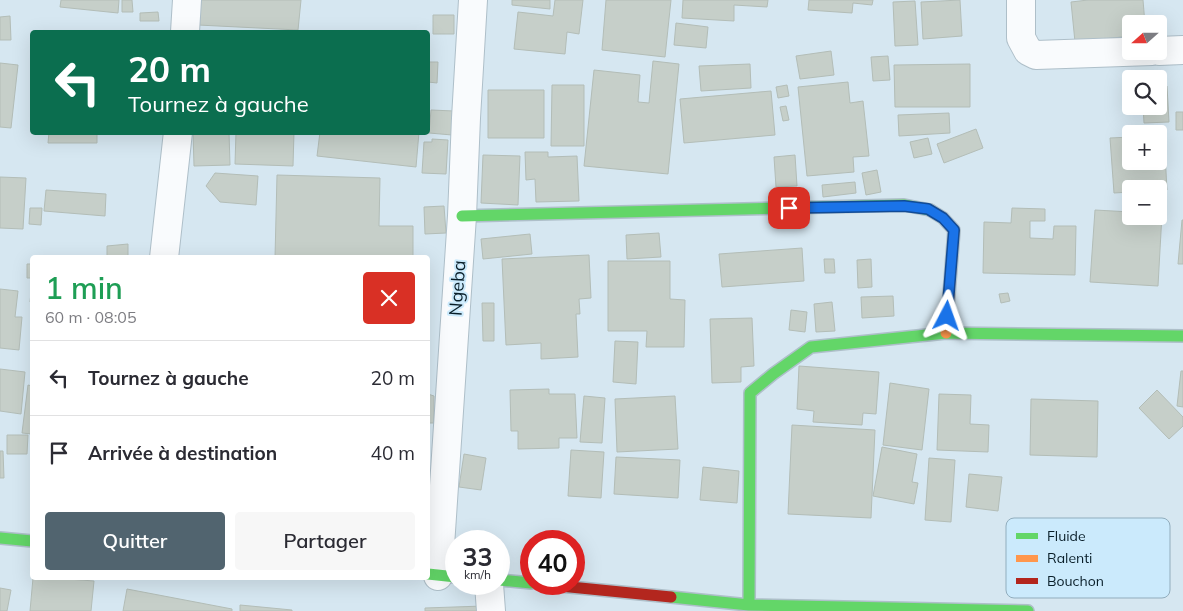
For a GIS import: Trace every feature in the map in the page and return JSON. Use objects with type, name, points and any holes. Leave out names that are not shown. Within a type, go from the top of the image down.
[{"type":"main road","points":[[462,216],[904,206],[928,209],[943,218],[954,230],[946,333]]},
{"type":"main road","points":[[749,605],[750,393],[811,347],[946,333],[1183,336]]},
{"type":"main road","points":[[0,538],[30,541]]},
{"type":"main road","points":[[585,589],[749,605],[1028,611]]},
{"type":"street","points":[[186,30],[187,0]]},
{"type":"street","name":"Ngeba","points":[[441,576],[473,0]]},
{"type":"street","points":[[1021,0],[1021,38],[1028,51],[1036,55],[1122,52]]},
{"type":"street","points":[[1168,51],[1183,50]]},
{"type":"street","points":[[164,255],[178,135]]},
{"type":"street","points":[[490,595],[491,611]]},
{"type":"building","points":[[61,0],[119,0],[118,13],[60,7]]},
{"type":"building","points":[[122,0],[132,0],[133,12],[122,12]]},
{"type":"building","points":[[201,0],[301,0],[298,30],[198,25]]},
{"type":"building","points":[[512,0],[550,0],[550,9],[512,5]]},
{"type":"building","points":[[555,0],[583,0],[579,34],[567,32],[565,54],[514,49],[518,12],[553,16]]},
{"type":"building","points":[[606,0],[671,0],[665,57],[602,50]]},
{"type":"building","points":[[683,0],[768,0],[767,7],[734,5],[734,21],[682,18]]},
{"type":"building","points":[[809,0],[873,0],[872,5],[853,3],[852,13],[808,10]]},
{"type":"building","points":[[960,0],[962,36],[923,39],[921,2]]},
{"type":"building","points":[[1088,0],[1143,0],[1144,15],[1122,15],[1122,37],[1075,42],[1071,2]]},
{"type":"building","points":[[915,1],[918,45],[895,46],[893,2]]},
{"type":"building","points":[[158,12],[159,21],[140,21],[140,13]]},
{"type":"building","points":[[433,15],[454,15],[454,34],[433,34]]},
{"type":"building","points":[[10,16],[11,40],[0,40],[0,17]]},
{"type":"building","points":[[676,23],[708,27],[706,48],[674,45]]},
{"type":"building","points":[[831,51],[834,75],[800,79],[796,56]]},
{"type":"building","points":[[888,56],[890,80],[873,81],[871,57]]},
{"type":"building","points":[[653,61],[679,64],[668,174],[584,166],[594,70],[640,75],[638,102],[649,103]]},
{"type":"building","points":[[430,62],[438,62],[437,83],[430,82]]},
{"type":"building","points":[[0,63],[18,65],[11,128],[0,127]]},
{"type":"building","points":[[750,64],[751,88],[701,91],[699,66]]},
{"type":"building","points":[[970,64],[970,107],[895,107],[894,65]]},
{"type":"building","points":[[848,82],[850,103],[863,101],[869,156],[853,157],[854,172],[807,176],[798,87]]},
{"type":"building","points":[[552,85],[584,85],[584,146],[551,146]]},
{"type":"building","points":[[787,85],[789,96],[778,98],[776,87]]},
{"type":"building","points":[[1167,86],[1169,122],[1144,123],[1144,115],[1167,115]]},
{"type":"building","points":[[488,90],[544,90],[544,138],[488,138]]},
{"type":"building","points":[[771,91],[775,135],[684,143],[680,99]]},
{"type":"building","points":[[786,106],[789,120],[783,121],[780,107]]},
{"type":"building","points":[[431,110],[454,111],[452,135],[430,133]]},
{"type":"building","points":[[1176,112],[1183,112],[1183,130],[1176,130]]},
{"type":"building","points":[[949,113],[950,133],[899,136],[898,115]]},
{"type":"building","points":[[976,129],[983,148],[944,163],[937,144]]},
{"type":"building","points":[[49,135],[97,135],[97,143],[48,143]]},
{"type":"building","points":[[193,135],[229,135],[230,165],[194,166]]},
{"type":"building","points":[[236,135],[294,135],[293,166],[235,164]]},
{"type":"building","points":[[320,135],[419,135],[416,167],[317,156]]},
{"type":"building","points":[[1122,137],[1122,170],[1166,170],[1166,180],[1122,180],[1122,193],[1114,193],[1110,138]]},
{"type":"building","points":[[928,138],[932,154],[914,158],[910,142]]},
{"type":"building","points":[[432,139],[448,140],[446,174],[422,173],[424,142],[432,142]]},
{"type":"building","points":[[525,152],[548,152],[548,157],[577,156],[579,201],[536,202],[535,179],[526,180]]},
{"type":"building","points":[[483,155],[520,156],[518,205],[481,203]]},
{"type":"building","points":[[795,155],[797,186],[776,187],[774,157]]},
{"type":"building","points":[[877,170],[881,192],[866,195],[862,173]]},
{"type":"building","points":[[215,173],[258,176],[256,205],[220,202],[206,186]]},
{"type":"building","points":[[277,175],[380,178],[379,226],[413,226],[413,255],[275,255]]},
{"type":"building","points":[[0,177],[26,178],[23,229],[0,228]]},
{"type":"building","points":[[855,182],[856,193],[823,197],[822,185]]},
{"type":"building","points":[[46,190],[106,194],[105,216],[44,211]]},
{"type":"building","points":[[444,206],[446,233],[425,234],[424,207]]},
{"type":"building","points":[[30,208],[42,208],[41,225],[29,224]]},
{"type":"building","points":[[1012,208],[1045,209],[1045,221],[1030,221],[1030,238],[1053,239],[1054,226],[1076,226],[1075,275],[983,273],[984,222],[1011,223]]},
{"type":"building","points":[[1095,210],[1122,212],[1122,225],[1161,225],[1158,286],[1090,282]]},
{"type":"building","points":[[1182,220],[1183,264],[1178,264]]},
{"type":"building","points":[[659,233],[661,257],[627,259],[626,235]]},
{"type":"building","points":[[530,234],[532,254],[483,259],[481,239]]},
{"type":"building","points":[[128,244],[128,255],[107,255],[107,246]]},
{"type":"building","points":[[802,248],[804,281],[722,287],[719,254]]},
{"type":"building","points":[[589,255],[591,298],[579,299],[580,314],[576,314],[578,357],[541,359],[541,343],[506,345],[502,259]]},
{"type":"building","points":[[824,259],[834,259],[835,273],[825,273]]},
{"type":"building","points":[[871,259],[872,287],[858,288],[857,260]]},
{"type":"building","points":[[608,261],[670,261],[670,299],[685,300],[684,347],[646,347],[647,331],[608,331]]},
{"type":"building","points":[[27,264],[30,264],[30,278],[27,278]]},
{"type":"building","points":[[0,289],[18,291],[15,317],[22,317],[19,350],[0,348]]},
{"type":"building","points":[[1008,293],[1010,301],[1001,303],[999,294]]},
{"type":"building","points":[[893,296],[894,316],[862,318],[861,297]]},
{"type":"building","points":[[832,302],[835,331],[816,332],[814,304]]},
{"type":"building","points":[[482,303],[494,303],[494,341],[483,341]]},
{"type":"building","points":[[791,310],[807,312],[805,332],[789,330]]},
{"type":"building","points":[[752,318],[754,366],[741,367],[741,382],[712,383],[710,319]]},
{"type":"building","points":[[615,341],[638,342],[636,384],[613,382]]},
{"type":"building","points":[[799,366],[879,372],[876,414],[863,413],[862,425],[813,422],[814,411],[797,409]]},
{"type":"building","points":[[0,369],[25,372],[21,414],[0,411]]},
{"type":"building","points":[[1181,371],[1183,371],[1183,407],[1177,406]]},
{"type":"building","points":[[890,383],[929,389],[922,450],[883,445]]},
{"type":"building","points":[[28,385],[30,386],[30,434],[22,433]]},
{"type":"building","points":[[549,389],[549,394],[575,394],[577,438],[559,438],[559,448],[518,449],[518,431],[511,431],[510,390]]},
{"type":"building","points":[[1157,390],[1183,417],[1183,426],[1169,439],[1139,408]]},
{"type":"building","points":[[939,394],[971,395],[970,424],[989,425],[988,452],[937,450]]},
{"type":"building","points":[[430,395],[434,396],[434,423],[430,423]]},
{"type":"building","points":[[584,396],[605,398],[602,443],[580,442]]},
{"type":"building","points":[[675,396],[678,449],[617,452],[615,399]]},
{"type":"building","points":[[1031,399],[1098,401],[1097,457],[1030,455]]},
{"type":"building","points":[[792,425],[875,430],[871,518],[788,514]]},
{"type":"building","points":[[7,435],[28,435],[27,454],[7,454]]},
{"type":"building","points":[[882,447],[917,454],[912,482],[918,483],[914,504],[873,496]]},
{"type":"building","points":[[571,450],[604,452],[601,498],[568,496]]},
{"type":"building","points":[[0,451],[3,451],[4,478],[0,478]]},
{"type":"building","points":[[464,454],[486,458],[481,490],[459,487]]},
{"type":"building","points":[[616,457],[680,460],[678,498],[614,494]]},
{"type":"building","points":[[929,458],[955,460],[951,522],[925,520]]},
{"type":"building","points":[[703,467],[739,471],[737,503],[700,500]]},
{"type":"building","points":[[430,472],[434,472],[435,487],[430,488]]},
{"type":"building","points":[[969,474],[1002,477],[998,511],[966,507]]},
{"type":"building","points":[[33,580],[94,581],[91,611],[30,611]]},
{"type":"building","points":[[0,588],[11,590],[7,611],[0,611]]},
{"type":"building","points":[[127,589],[232,609],[232,611],[123,611]]},
{"type":"building","points":[[240,605],[292,610],[292,611],[240,611]]},
{"type":"building","points":[[483,606],[483,611],[425,611],[425,608]]},
{"type":"traffic: fast","points":[[462,216],[904,205],[930,210]]},
{"type":"traffic: fast","points":[[749,605],[750,393],[811,347],[946,333],[1183,336]]},
{"type":"traffic: fast","points":[[0,538],[30,541]]},
{"type":"traffic: fast","points":[[430,574],[445,576]]},
{"type":"traffic: fast","points":[[510,581],[520,582]]},
{"type":"traffic: fast","points":[[671,597],[749,605],[1028,611]]},
{"type":"traffic: slow","points":[[930,210],[943,218],[954,230],[946,333]]},
{"type":"traffic: jam","points":[[585,588],[671,597]]},
{"type":"route","points":[[789,208],[904,206],[928,209],[943,218],[954,230],[947,316]]}]
